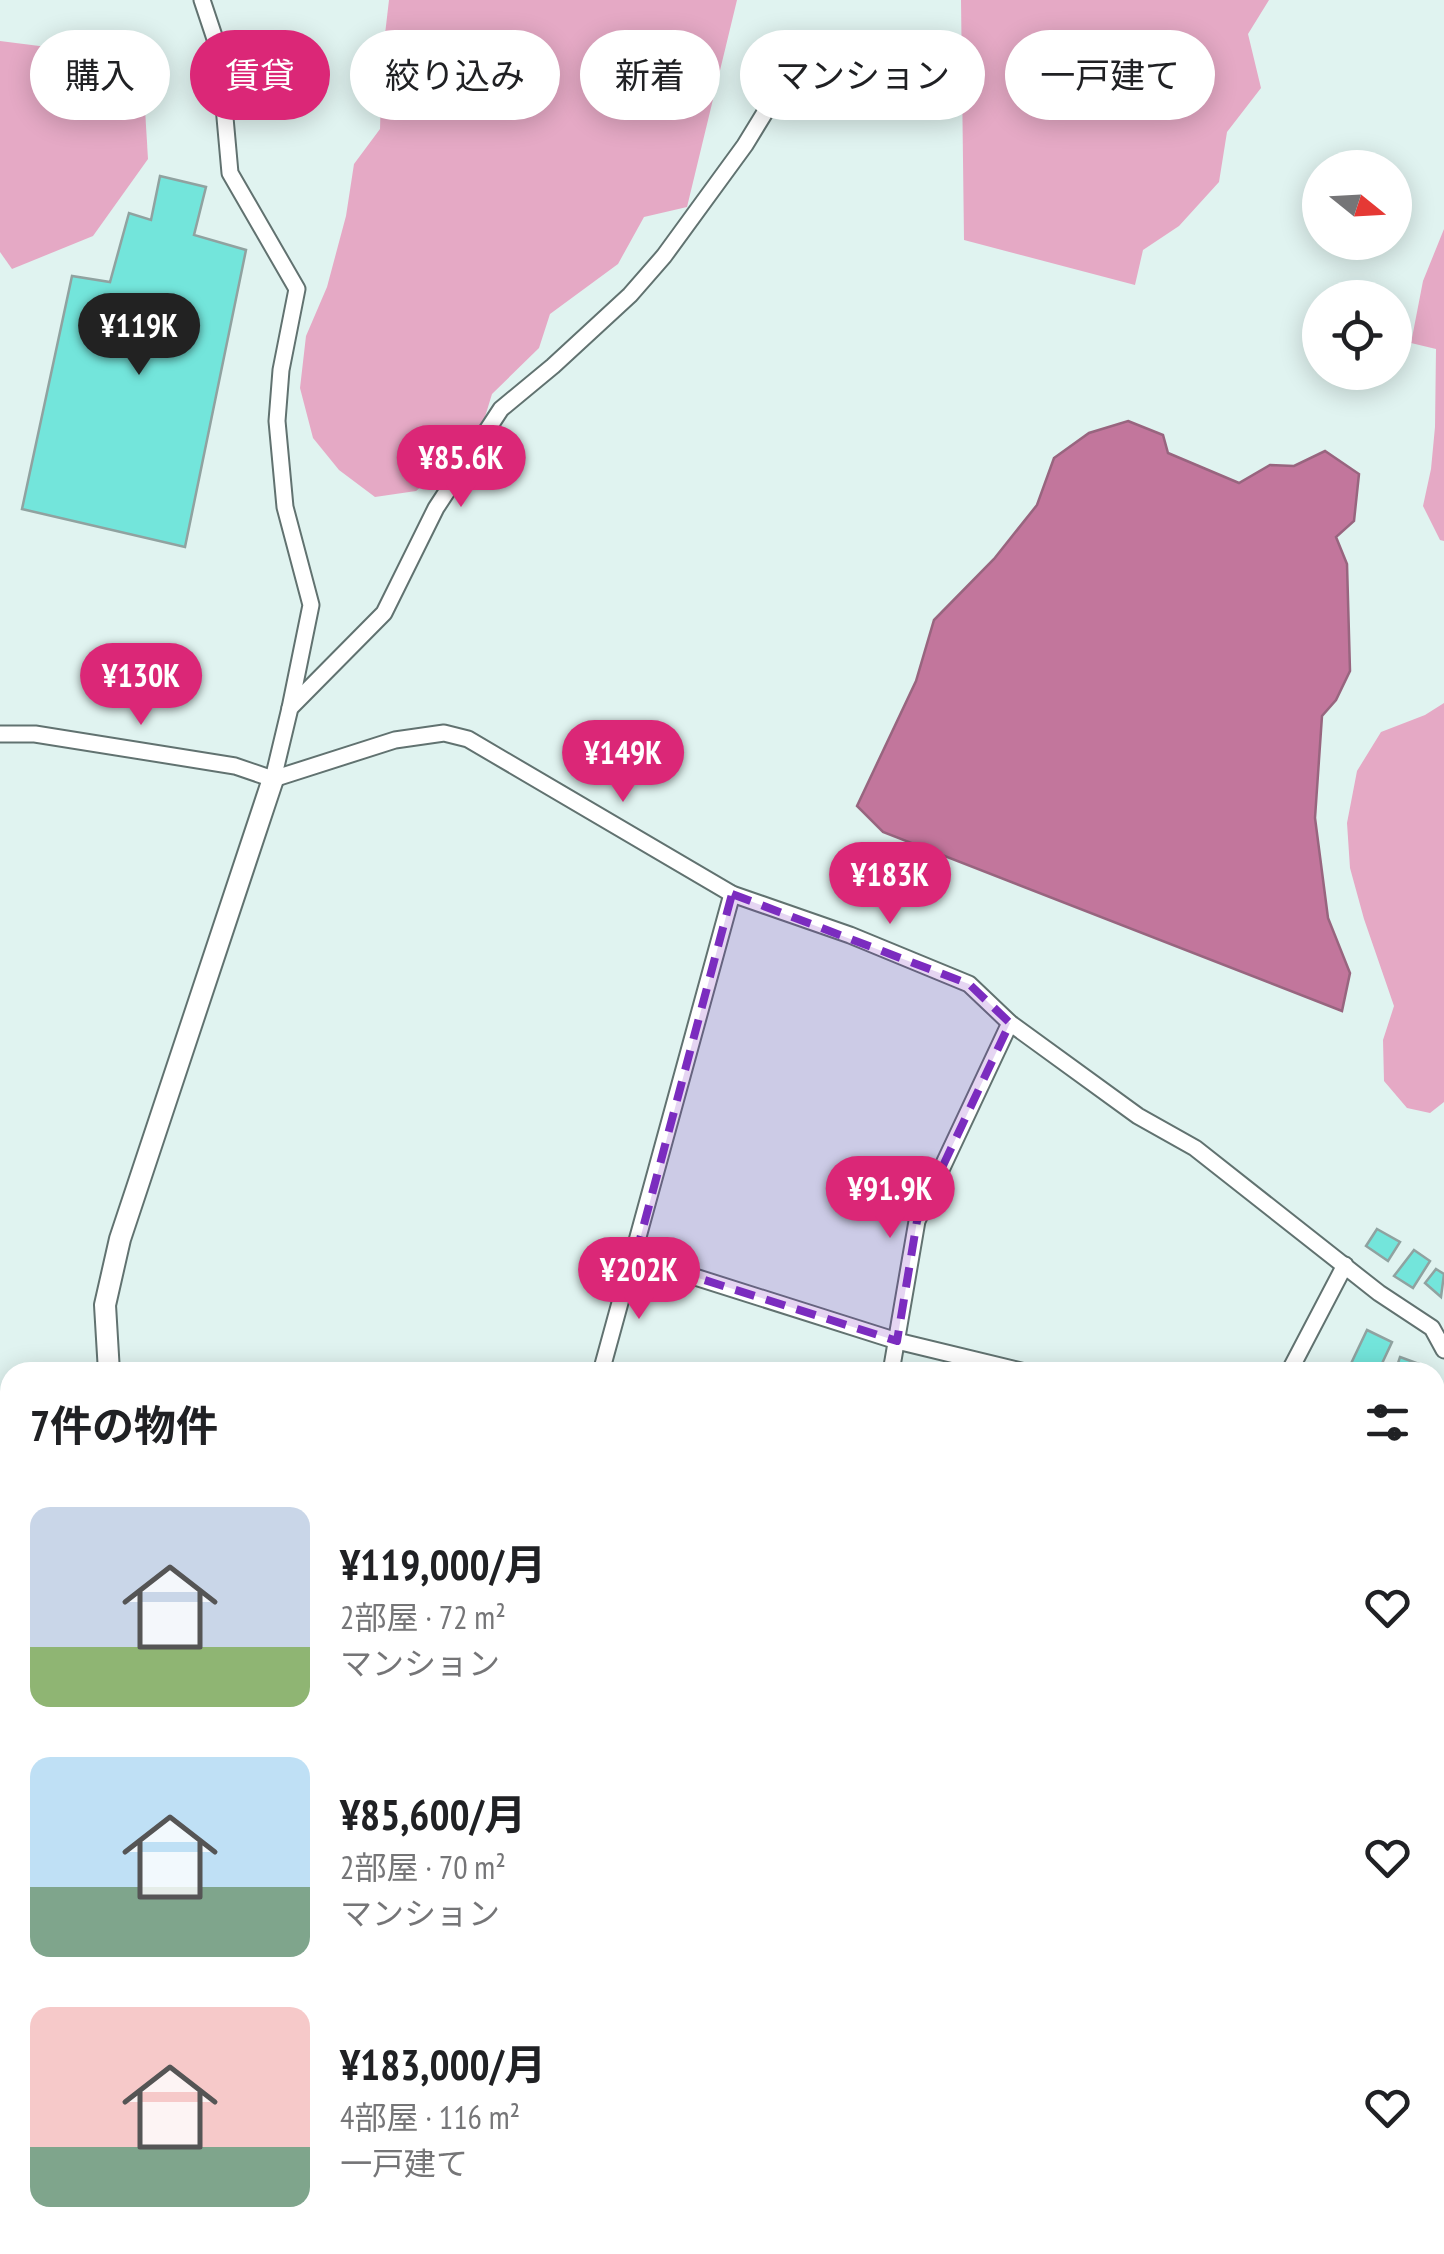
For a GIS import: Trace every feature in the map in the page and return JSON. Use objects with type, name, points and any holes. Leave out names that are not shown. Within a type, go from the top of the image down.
[{"type":"street","points":[[108,1362],[104,1305],[120,1239],[273,778],[311,605],[284,508],[277,420],[280,370],[297,289],[230,173],[218,51],[202,0]]},
{"type":"street","points":[[290,708],[384,614],[436,508],[500,408],[630,296],[664,256],[760,120]]},
{"type":"street","points":[[0,734],[34,734],[199,760],[273,778],[395,740],[444,733],[468,739],[732,894],[850,934],[969,984],[1010,1023],[1138,1116],[1194,1148],[1379,1293],[1432,1328],[1444,1350]]},
{"type":"street","points":[[603,1362],[732,894]]},
{"type":"street","points":[[893,1362],[916,1220],[1010,1023]]},
{"type":"street","points":[[634,1258],[896,1341],[983,1362]]},
{"type":"street","points":[[1294,1362],[1346,1265]]},
{"type":"highlighted area","points":[[732,894],[969,984],[1010,1023],[917,1221],[897,1341],[635,1258]]},
{"type":"shaded area","points":[[389,0],[737,0],[720,70],[720,30],[580,30],[580,120],[708,120],[687,207],[644,217],[618,264],[550,314],[539,348],[492,394],[481,430],[450,463],[416,491],[375,497],[339,470],[313,438],[300,388],[306,336],[327,287],[346,216],[354,164],[380,129],[380,120],[560,120],[560,30],[386,30]]},
{"type":"shaded area","points":[[961,0],[1269,0],[1248,34],[1261,88],[1227,132],[1219,182],[1179,226],[1143,250],[1135,285],[964,240],[962,120],[985,120],[985,30],[961,30]]},
{"type":"shaded area","points":[[0,41],[30,45],[30,120],[146,120],[148,159],[93,236],[12,269],[0,252]]},
{"type":"shaded area","points":[[1444,229],[1444,541],[1423,506],[1435,427],[1436,349],[1412,343],[1423,281]]},
{"type":"shaded area","points":[[1128,421],[1163,435],[1168,453],[1239,483],[1270,465],[1294,466],[1325,451],[1359,474],[1354,521],[1336,537],[1347,564],[1350,671],[1336,700],[1322,716],[1315,818],[1328,918],[1350,973],[1342,1011],[883,832],[857,806],[916,681],[934,620],[994,559],[1037,505],[1054,458],[1089,433]]},
{"type":"shaded area","points":[[1444,703],[1444,1102],[1430,1113],[1407,1108],[1384,1081],[1383,1040],[1394,1006],[1350,868],[1347,823],[1357,771],[1381,732]]},
{"type":"building","points":[[160,176],[206,187],[194,235],[246,250],[185,547],[22,509],[72,276],[110,282],[129,213],[151,220]]},
{"type":"building","points":[[1377,1229],[1400,1242],[1388,1261],[1366,1246]]},
{"type":"building","points":[[1414,1250],[1430,1261],[1413,1288],[1394,1276]]},
{"type":"building","points":[[1436,1269],[1444,1274],[1441,1297],[1425,1283]]},
{"type":"building","points":[[1367,1330],[1392,1342],[1383,1362],[1352,1362]]}]
